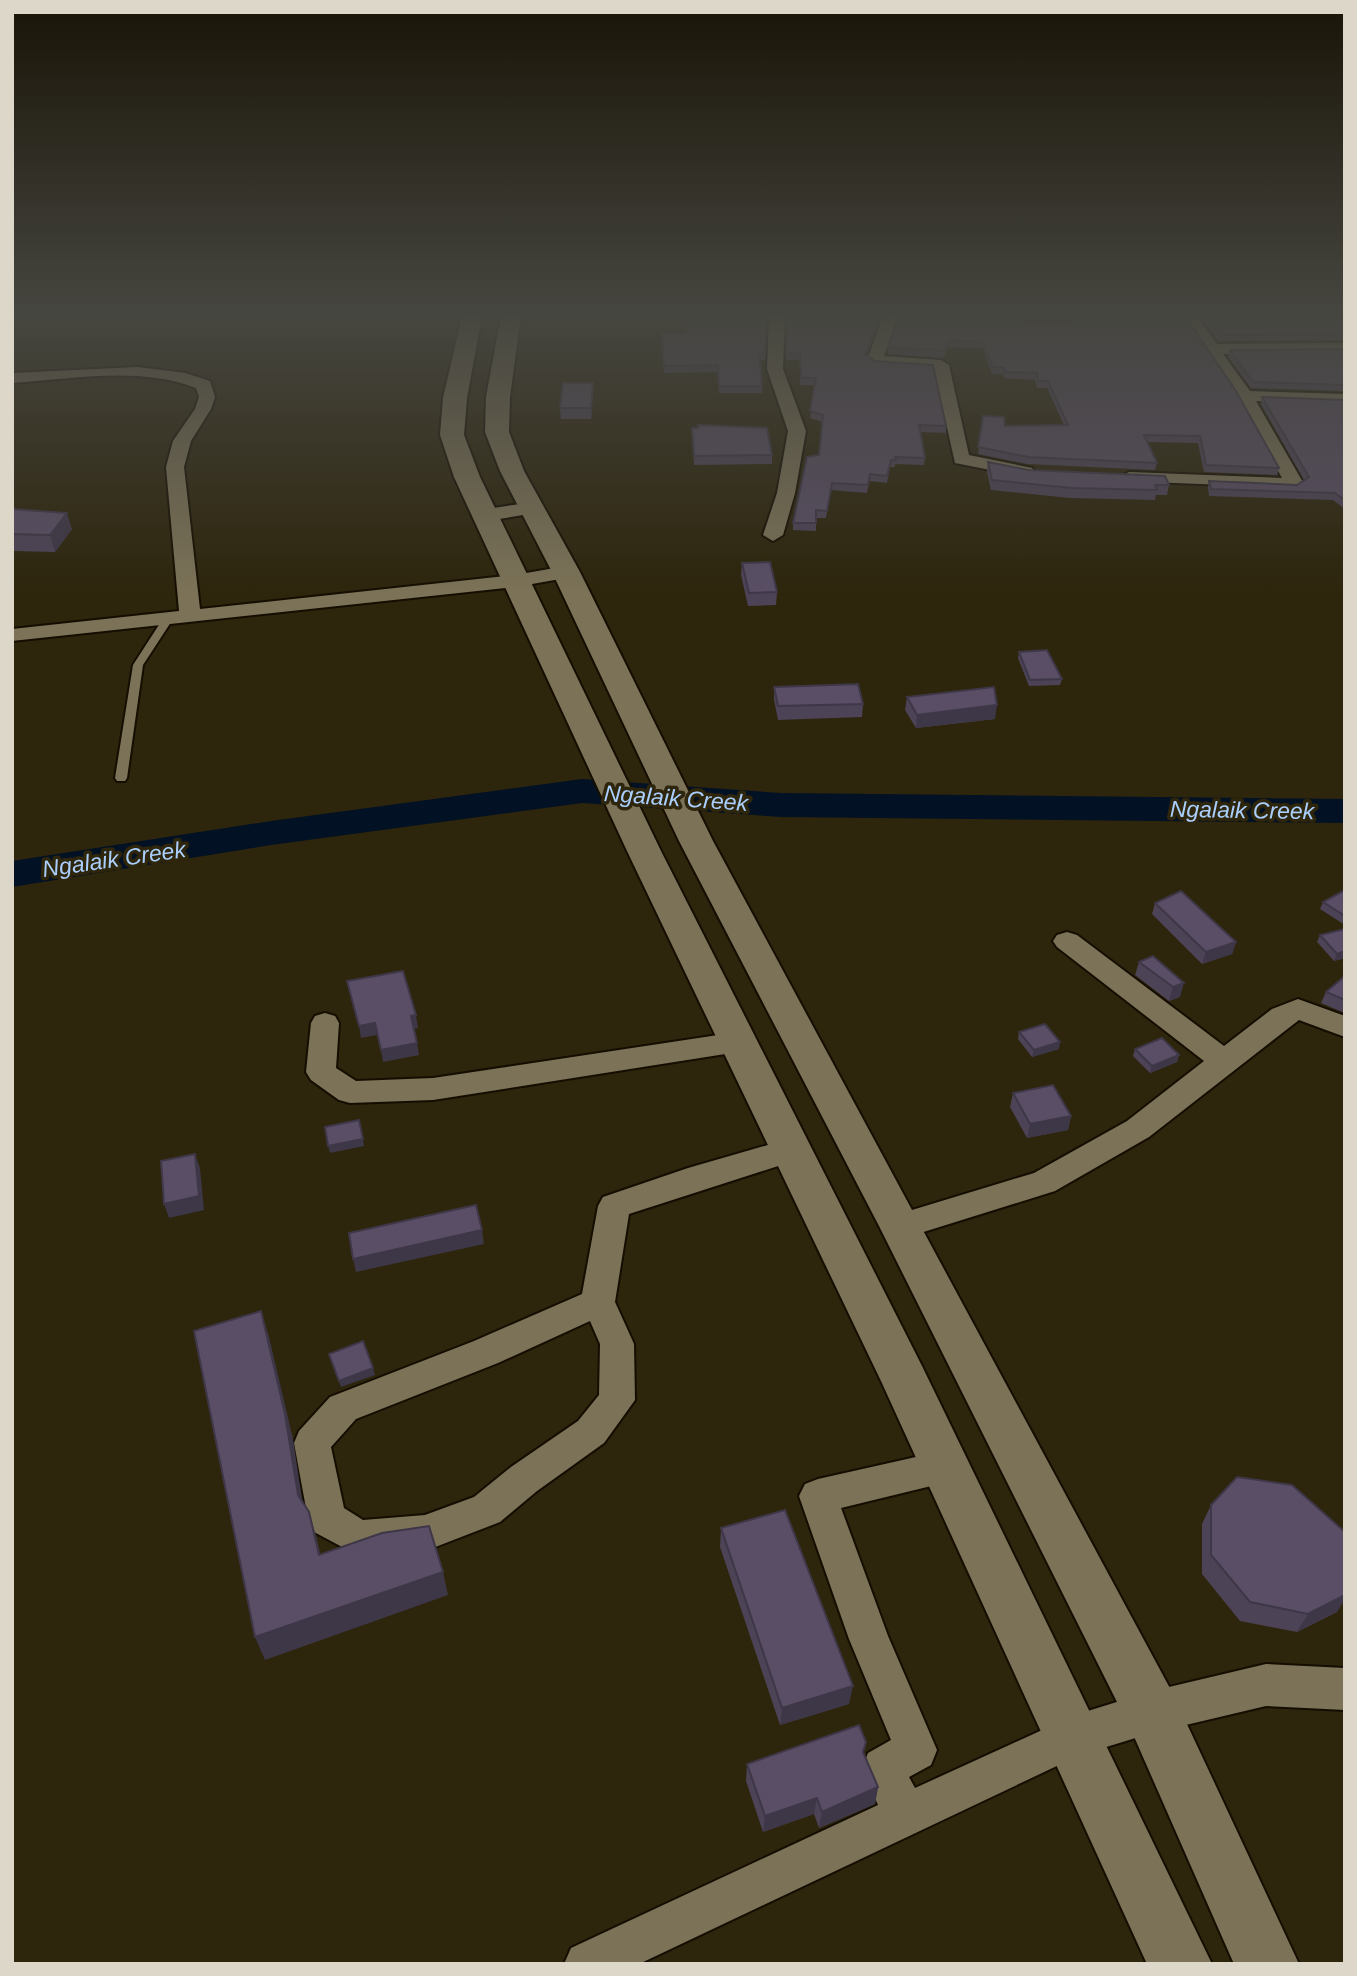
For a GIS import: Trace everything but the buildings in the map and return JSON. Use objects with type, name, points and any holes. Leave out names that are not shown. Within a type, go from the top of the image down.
[{"type":"main road","points":[[454,408],[452,435],[467,477],[487,515],[514,581],[947,1467],[1076,1736],[1180,1964]]},
{"type":"main road","points":[[498,408],[497,432],[512,471],[566,572],[661,773],[901,1226],[1152,1712],[1267,1964]]},
{"type":"street","points":[[190,617],[175,467],[182,441],[203,408]]},
{"type":"street","points":[[773,535],[786,493],[797,431],[789,408]]},
{"type":"street","points":[[950,408],[961,459],[1041,473]]},
{"type":"street","points":[[1109,476],[1295,484],[1252,408]]},
{"type":"street","points":[[487,515],[534,508]]},
{"type":"street","points":[[12,635],[514,581],[566,572]]},
{"type":"street","points":[[1067,941],[1224,1061]]},
{"type":"street","points":[[901,1226],[1044,1182],[1138,1129],[1282,1016],[1298,1009],[1345,1027]]},
{"type":"street","points":[[325,1023],[321,1072],[351,1092],[433,1089],[738,1042]]},
{"type":"street","points":[[598,1302],[486,1352],[343,1408],[312,1443],[327,1519],[359,1538],[425,1533],[486,1510],[524,1479],[591,1432],[617,1400],[617,1344],[598,1302],[614,1206],[688,1180],[792,1150]]},
{"type":"street","points":[[905,1816],[883,1768],[916,1750],[869,1639],[818,1496],[947,1467]]},
{"type":"street","points":[[587,1964],[1076,1736],[1152,1712],[1266,1685],[1345,1689]]},
{"type":"lane","points":[[121,778],[138,664],[168,619]]},
{"type":"waterway","name":"Ngalaik Creek","points":[[12,874],[271,833],[582,791],[781,805],[1345,811]]}]
